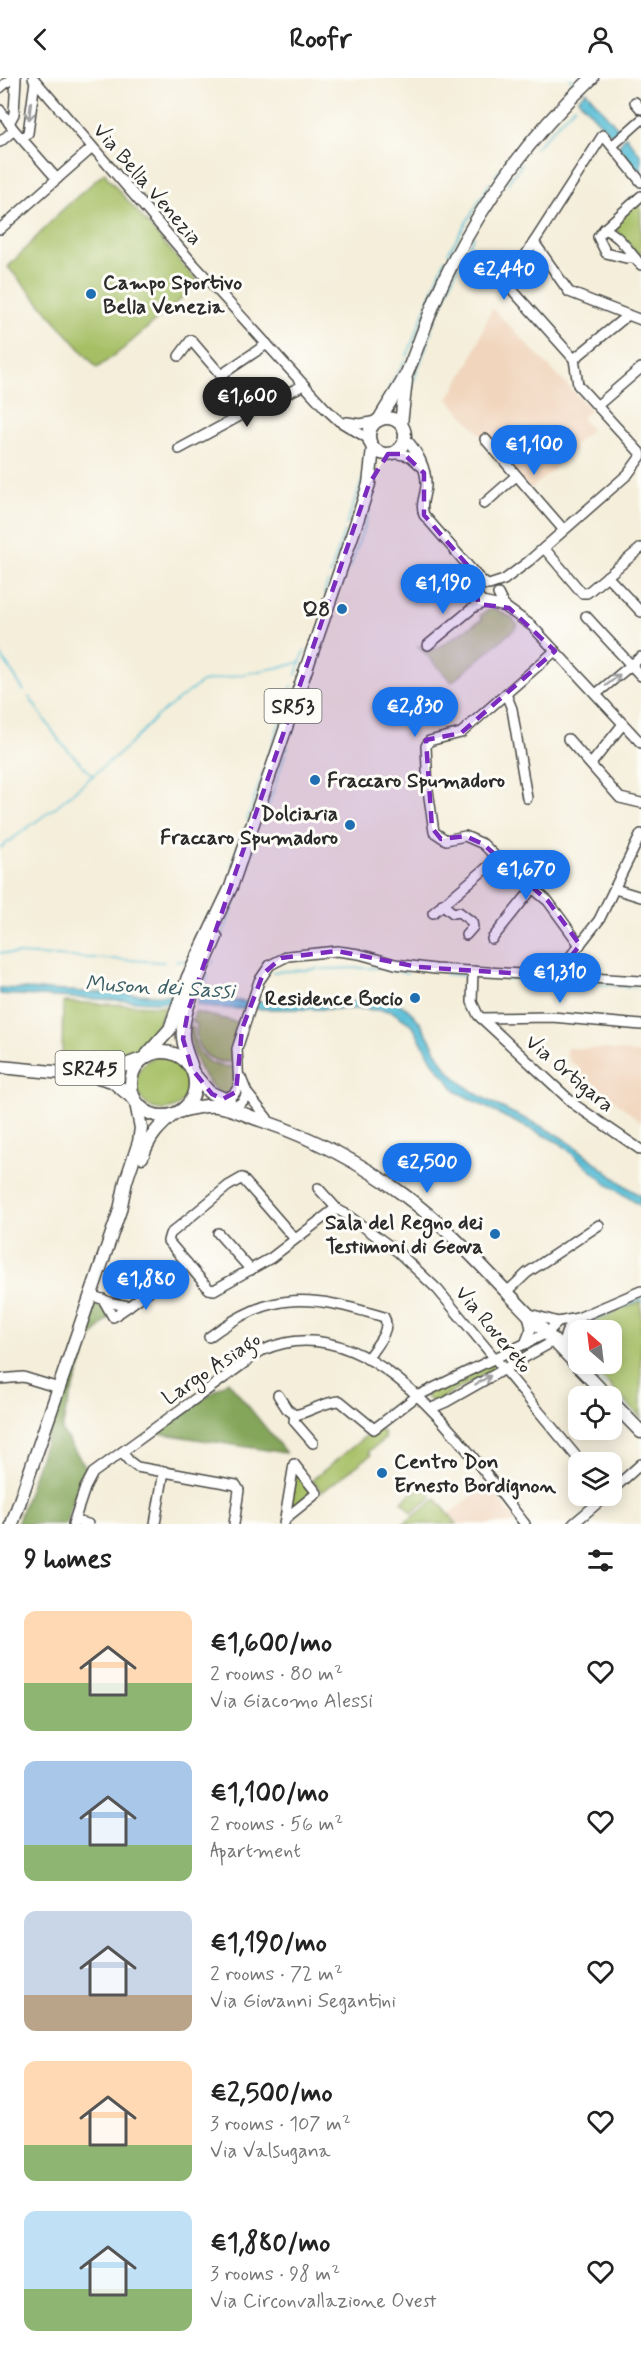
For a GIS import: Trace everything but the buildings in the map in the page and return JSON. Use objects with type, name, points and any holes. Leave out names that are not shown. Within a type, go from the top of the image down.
[{"type":"main road","name":"SR53","points":[[12,1524],[59,1388],[97,1297],[126,1181],[140,1142],[141,1128],[136,1101],[131,1089],[131,1077],[136,1067],[170,1029],[182,1010],[231,887],[369,484],[370,429],[378,421],[407,373],[440,290],[465,239],[495,191],[528,147],[588,81]]},
{"type":"main road","name":"SR53","points":[[369,484],[390,454],[402,446],[405,438],[401,424],[407,373]]},
{"type":"main road","points":[[378,421],[391,418],[401,424]]},
{"type":"main road","points":[[371,444],[377,451],[390,454]]},
{"type":"main road","name":"SR53","points":[[120,1210],[150,1137],[157,1128],[189,1103],[194,1092],[193,1071],[183,1039],[182,1010]]},
{"type":"main road","points":[[144,1057],[158,1052],[172,1053],[184,1059],[209,1092],[224,1106],[287,1129]]},
{"type":"main road","name":"SR245","points":[[36,1069],[56,1066],[117,1068],[144,1057]]},
{"type":"main road","name":"SR245","points":[[0,1067],[104,1078],[112,1081],[136,1101]]},
{"type":"main road","points":[[136,1101],[149,1113],[166,1116],[217,1101],[238,1105],[343,1157],[402,1194],[441,1226],[597,1386]]},
{"type":"main road","points":[[622,1412],[641,1432]]},
{"type":"street","points":[[0,88],[14,78]]},
{"type":"street","points":[[0,142],[12,126],[14,78]]},
{"type":"street","points":[[22,140],[28,133],[32,88],[36,80]]},
{"type":"street","name":"Via Bella Venezia","points":[[36,80],[92,148],[304,385],[336,419],[371,444]]},
{"type":"street","points":[[0,110],[22,140],[57,179]]},
{"type":"street","points":[[618,140],[641,120]]},
{"type":"street","points":[[483,600],[483,586],[504,580],[544,548],[627,474],[640,452],[578,385],[574,359],[507,284],[603,135],[618,140],[641,182]]},
{"type":"street","points":[[0,230],[92,148]]},
{"type":"street","points":[[638,262],[606,253],[598,237],[641,196]]},
{"type":"street","points":[[604,229],[618,238],[638,262]]},
{"type":"street","points":[[534,242],[569,292],[641,320]]},
{"type":"street","points":[[574,359],[628,315]]},
{"type":"street","points":[[179,356],[191,340],[221,375],[267,344]]},
{"type":"street","points":[[598,405],[641,368]]},
{"type":"street","points":[[178,449],[304,385]]},
{"type":"street","points":[[336,419],[354,424],[378,421]]},
{"type":"street","points":[[405,438],[419,456],[426,482],[422,505],[424,515],[476,575],[488,585],[495,587],[506,607]]},
{"type":"street","points":[[485,439],[563,529]]},
{"type":"street","points":[[390,454],[410,456],[421,466]]},
{"type":"street","points":[[627,474],[641,469]]},
{"type":"street","points":[[484,504],[516,476]]},
{"type":"street","points":[[544,548],[582,593],[587,593],[641,548]]},
{"type":"street","points":[[476,575],[483,600]]},
{"type":"street","points":[[607,576],[641,612]]},
{"type":"street","points":[[428,645],[483,600],[496,601],[504,580]]},
{"type":"street","points":[[483,600],[506,607],[525,620],[641,743]]},
{"type":"street","points":[[586,616],[641,676]]},
{"type":"street","points":[[555,651],[461,733],[434,739],[426,746],[428,790],[434,832],[446,840],[469,837],[487,847],[497,859],[548,901],[580,945]]},
{"type":"street","points":[[596,694],[641,657]]},
{"type":"street","points":[[506,693],[512,710],[527,798]]},
{"type":"street","points":[[591,764],[623,724]]},
{"type":"street","points":[[568,739],[620,798],[641,802]]},
{"type":"street","points":[[555,976],[592,931],[641,834]]},
{"type":"street","points":[[433,913],[497,859]]},
{"type":"street","points":[[492,939],[532,889]]},
{"type":"street","points":[[615,889],[641,897]]},
{"type":"street","points":[[442,904],[453,913],[459,912],[472,922],[473,927],[466,935]]},
{"type":"street","points":[[217,1101],[234,1094],[237,1090],[237,1048],[248,1012],[263,974],[270,965],[281,958],[302,954],[347,952],[406,965],[641,981]]},
{"type":"street","points":[[473,971],[472,1002],[481,1018],[552,1017],[641,1024]]},
{"type":"street","name":"Via Ortigara","points":[[481,1018],[575,1105],[641,1150]]},
{"type":"street","points":[[238,1071],[247,1093],[267,1118]]},
{"type":"street","points":[[238,1105],[247,1093]]},
{"type":"street","points":[[295,1239],[244,1180],[238,1179],[170,1234],[168,1241],[209,1289],[214,1290],[251,1270],[295,1239],[335,1210]]},
{"type":"street","name":"Via Rovereto","points":[[318,1188],[335,1210],[374,1234],[422,1274],[496,1357],[573,1452]]},
{"type":"street","points":[[507,1292],[527,1273],[598,1225]]},
{"type":"street","points":[[218,1233],[251,1270]]},
{"type":"street","points":[[97,1297],[129,1306],[187,1263]]},
{"type":"street","points":[[525,1344],[531,1329],[528,1314],[558,1322],[578,1318],[641,1291]]},
{"type":"street","points":[[209,1337],[232,1320],[264,1305],[301,1299],[322,1300],[384,1317],[387,1322],[386,1329],[367,1359]]},
{"type":"street","points":[[278,1395],[287,1409],[295,1415],[308,1413],[338,1400],[374,1429],[417,1396],[525,1344],[550,1337],[558,1322]]},
{"type":"street","points":[[432,1408],[504,1368],[568,1328]]},
{"type":"street","points":[[567,1355],[564,1338],[568,1329]]},
{"type":"street","name":"Largo Asiago","points":[[73,1523],[90,1477],[247,1360],[273,1345],[300,1341],[324,1342],[384,1368],[432,1408],[525,1524]]},
{"type":"street","points":[[0,1379],[23,1377],[59,1388]]},
{"type":"street","points":[[295,1415],[294,1421],[313,1443]]},
{"type":"street","points":[[122,1452],[134,1465],[237,1485],[240,1490],[234,1524]]},
{"type":"street","points":[[294,1464],[317,1492],[285,1521],[287,1508],[294,1464]]},
{"type":"street","points":[[622,1481],[641,1464]]},
{"type":"street","points":[[155,1524],[164,1471]]},
{"type":"street","points":[[573,1524],[594,1506]]},
{"type":"street","points":[[73,1523],[88,1524]]},
{"type":"highlighted area","points":[[388,454],[404,454],[424,473],[424,515],[476,575],[478,604],[509,608],[555,651],[461,733],[426,740],[432,828],[441,839],[465,836],[483,844],[548,901],[580,945],[555,976],[418,967],[337,951],[281,958],[263,974],[242,1029],[236,1092],[223,1099],[212,1094],[192,1069],[183,1039],[188,1011],[369,484]]},
{"type":"shaded area","points":[[492,308],[591,410],[581,418],[591,430],[573,446],[575,450],[531,489],[448,399],[470,362]]},
{"type":"shaded area","points":[[567,1048],[608,1049],[641,1054],[641,1122],[569,1061]]},
{"type":"shaded area","points":[[487,1485],[519,1524],[457,1524],[449,1514]]},
{"type":"green space","points":[[105,172],[199,283],[123,349],[97,368],[8,267],[60,212]]},
{"type":"green space","points":[[641,197],[641,259],[613,226]]},
{"type":"green space","points":[[495,609],[512,618],[518,626],[452,682],[418,646],[423,647],[427,652],[432,650],[482,620],[480,615]]},
{"type":"green space","points":[[63,1002],[173,1007],[171,1013],[163,1011],[146,1042],[136,1050],[124,1056],[96,1060],[62,1058]]},
{"type":"green space","points":[[195,1012],[241,1023],[234,1040],[233,1062],[216,1060],[200,1048],[196,1033],[197,1024],[192,1022]]},
{"type":"green space","points":[[189,1025],[193,1027],[195,1044],[203,1057],[216,1065],[234,1066],[236,1082],[230,1093],[219,1094],[201,1071],[193,1054]]},
{"type":"green space","points":[[163,1056],[173,1058],[182,1064],[188,1073],[190,1083],[188,1093],[182,1102],[173,1108],[163,1110],[153,1108],[144,1102],[138,1093],[136,1083],[138,1073],[144,1064],[153,1058]]},
{"type":"green space","points":[[99,1300],[111,1316],[91,1338],[66,1410],[62,1431],[87,1469],[79,1483],[66,1524],[17,1524],[93,1302]]},
{"type":"green space","points":[[641,1301],[641,1418],[622,1398],[622,1386],[610,1386],[599,1374],[622,1374],[622,1320],[597,1320]]},
{"type":"green space","points":[[494,1361],[498,1367],[433,1403],[424,1395]]},
{"type":"green space","points":[[228,1381],[286,1453],[157,1433]]},
{"type":"green space","points":[[379,1428],[384,1433],[385,1439],[369,1451],[371,1455],[322,1492],[312,1480],[372,1431]]},
{"type":"green space","points":[[295,1473],[312,1492],[289,1512]]},
{"type":"green space","points":[[423,1486],[432,1497],[411,1513],[402,1501]]},
{"type":"green space","points":[[436,1499],[457,1524],[403,1524]]},
{"type":"water","points":[[586,91],[622,133],[615,139],[578,99]]},
{"type":"water","points":[[626,136],[641,156],[641,174],[618,146]]},
{"type":"water","points":[[0,988],[175,996],[172,1003],[0,994]]},
{"type":"water","points":[[199,997],[248,1002],[245,1009],[213,1008],[197,1005]]},
{"type":"water","points":[[256,1001],[315,1003],[394,1001],[415,1016],[441,1059],[456,1078],[490,1102],[564,1139],[641,1196],[641,1206],[608,1185],[560,1143],[457,1092],[433,1062],[412,1025],[391,1011],[252,1009]]},
{"type":"waterway","points":[[570,78],[577,87]]},
{"type":"waterway","points":[[495,176],[566,92]]},
{"type":"waterway","points":[[535,148],[575,106]]},
{"type":"waterway","points":[[507,184],[522,164]]},
{"type":"waterway","points":[[448,253],[490,183]]},
{"type":"waterway","points":[[433,325],[460,262],[474,236]]},
{"type":"waterway","points":[[407,356],[445,259]]},
{"type":"waterway","points":[[411,388],[432,330]]},
{"type":"waterway","points":[[388,390],[405,360]]},
{"type":"waterway","points":[[346,525],[363,479]]},
{"type":"waterway","points":[[350,568],[369,512]]},
{"type":"waterway","points":[[330,575],[344,532]]},
{"type":"waterway","points":[[324,594],[328,582]]},
{"type":"waterway","points":[[314,672],[324,641]]},
{"type":"waterway","points":[[296,675],[305,650]]},
{"type":"waterway","points":[[0,654],[24,691]]},
{"type":"waterway","points":[[0,848],[57,806],[129,745],[157,716],[202,682],[291,665],[301,661]]},
{"type":"waterway","points":[[292,734],[312,679]]},
{"type":"waterway","points":[[247,821],[292,686]]},
{"type":"waterway","points":[[29,697],[61,743],[92,775]]},
{"type":"waterway","points":[[262,825],[288,745]]},
{"type":"waterway","points":[[231,866],[244,828]]},
{"type":"waterway","points":[[222,937],[259,834]]},
{"type":"waterway","points":[[0,953],[164,962]]},
{"type":"waterway","name":"Muson dei Sassi","points":[[211,965],[214,960]]},
{"type":"waterway","points":[[176,961],[186,961]]},
{"type":"waterway","points":[[322,969],[365,968]]},
{"type":"waterway","points":[[368,968],[378,968]]},
{"type":"waterway","points":[[272,972],[318,969]]},
{"type":"waterway","points":[[384,969],[407,973]]},
{"type":"waterway","name":"Muson dei Sassi","points":[[201,999],[208,974]]},
{"type":"waterway","points":[[445,974],[469,976]]},
{"type":"waterway","points":[[478,977],[553,981]]},
{"type":"waterway","points":[[557,981],[577,983]]},
{"type":"waterway","points":[[596,984],[641,988]]},
{"type":"waterway","points":[[591,1320],[641,1299]]},
{"type":"waterway","points":[[594,1374],[605,1386]]},
{"type":"waterway","points":[[622,1403],[632,1414]]},
{"type":"place","name":"Campo Sportivo Bella Venezia","points":[[91,294]]},
{"type":"place","name":"Q8","points":[[342,609]]},
{"type":"place","name":"Fraccaro Spumadoro","points":[[315,780]]},
{"type":"place","name":"Dolciaria Fraccaro Spumadoro","points":[[350,825]]},
{"type":"place","name":"Residence Bocio","points":[[415,998]]},
{"type":"place","name":"Sala del Regno dei Testimoni di Geova","points":[[495,1234]]},
{"type":"place","name":"Centro Don Ernesto Bordignon","points":[[382,1473]]}]
